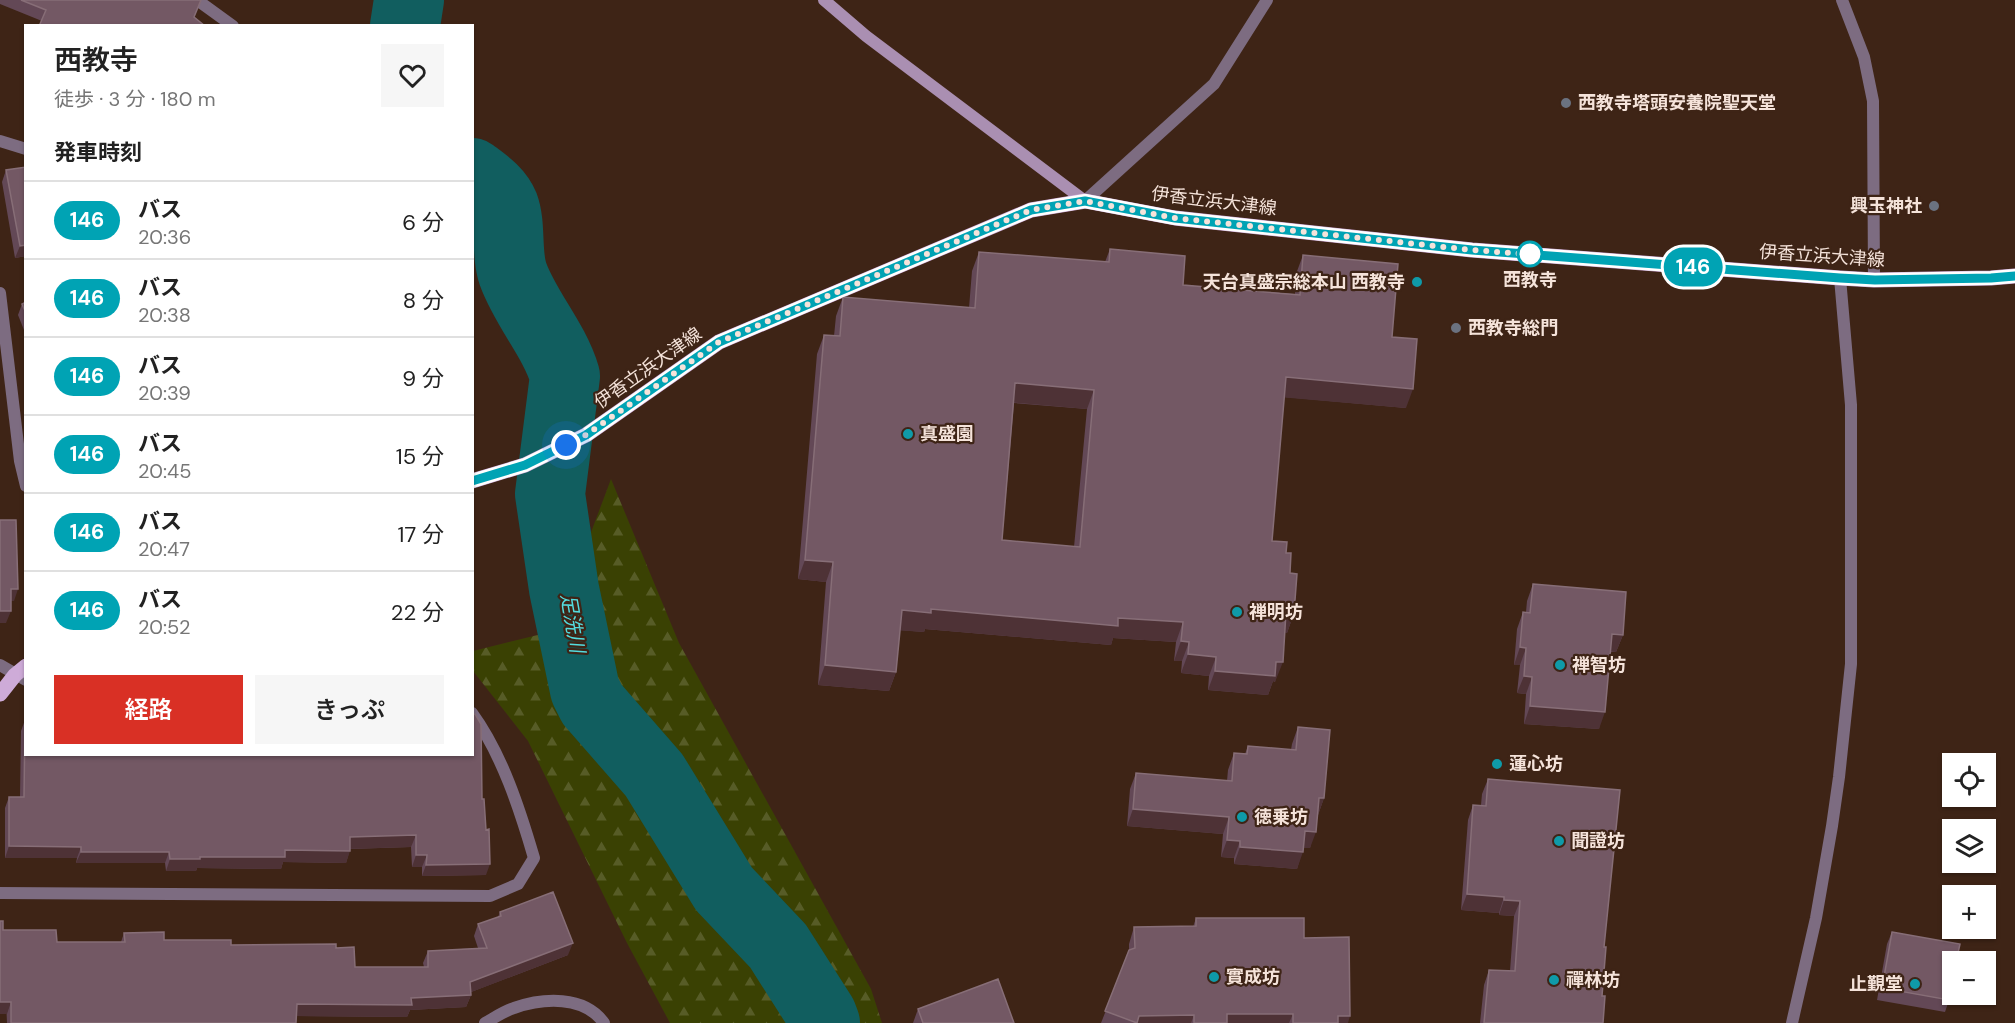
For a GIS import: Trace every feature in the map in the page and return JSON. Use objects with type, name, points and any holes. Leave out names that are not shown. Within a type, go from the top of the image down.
[{"type":"main road","name":"伊香立浜大津線","points":[[474,481],[525,465],[586,435],[719,342],[1031,210],[1085,201],[1175,218],[1472,250],[1875,280],[2015,276]]},
{"type":"main road","points":[[0,694],[22,674]]},
{"type":"street","points":[[197,0],[229,24]]},
{"type":"street","points":[[824,0],[866,36],[1085,201],[1214,84],[1267,0]]},
{"type":"street","points":[[1842,0],[1864,57],[1873,100],[1875,280]]},
{"type":"street","points":[[0,141],[24,148]]},
{"type":"street","points":[[1792,1023],[1816,918],[1832,826],[1851,664],[1851,405],[1840,278]]},
{"type":"street","points":[[0,294],[5,387],[24,478]]},
{"type":"street","points":[[0,665],[22,674]]},
{"type":"street","points":[[0,893],[490,896],[518,884],[534,858],[522,817],[486,732],[474,716]]},
{"type":"street","points":[[485,1023],[513,1008],[547,1000],[575,1003],[597,1014],[604,1023]]},
{"type":"green space","points":[[611,479],[679,643],[871,989],[882,1023],[670,1023],[627,943],[528,741],[474,672],[474,651],[554,631]]},
{"type":"building","points":[[21,0],[201,0],[194,17],[203,24],[40,24],[46,10]]},
{"type":"building","points":[[24,167],[24,245],[20,246],[6,170]]},
{"type":"building","points":[[1110,249],[1185,256],[1183,285],[1300,295],[1303,255],[1398,264],[1392,337],[1417,339],[1413,389],[1286,377],[1272,541],[1287,542],[1286,553],[1291,553],[1290,573],[1297,574],[1294,613],[1286,612],[1283,662],[1276,662],[1275,676],[1215,671],[1216,657],[1188,654],[1189,642],[1181,641],[1183,622],[1118,618],[1118,626],[931,609],[931,613],[902,610],[896,672],[825,665],[833,562],[805,560],[824,335],[840,336],[843,297],[975,308],[979,252],[1109,262]],"holes":[[[1015,383],[1094,390],[1080,547],[1002,540]]]},
{"type":"building","points":[[0,520],[16,520],[18,589],[11,589],[11,611],[0,611]]},
{"type":"building","name":"禅智坊","points":[[1533,584],[1626,592],[1623,635],[1612,634],[1605,712],[1530,706],[1532,677],[1524,676],[1526,648],[1520,647],[1523,612],[1530,613]]},
{"type":"building","points":[[474,714],[481,724],[482,799],[484,799],[486,830],[489,829],[490,864],[426,865],[427,855],[416,855],[416,835],[350,837],[350,851],[285,850],[285,857],[170,859],[169,852],[81,852],[81,847],[9,846],[9,797],[24,797],[25,756],[474,756]]},
{"type":"building","name":"徳乗坊","points":[[1298,727],[1330,730],[1324,798],[1319,798],[1316,832],[1305,831],[1303,852],[1240,847],[1240,841],[1227,840],[1229,817],[1133,809],[1136,773],[1232,781],[1234,753],[1247,754],[1248,746],[1296,750]]},
{"type":"building","points":[[1488,779],[1620,790],[1604,947],[1606,947],[1602,996],[1605,996],[1603,1023],[1484,1023],[1489,970],[1515,971],[1520,901],[1504,900],[1504,897],[1467,894],[1473,805],[1486,806]]},
{"type":"building","points":[[553,892],[573,943],[470,982],[471,995],[411,998],[412,1005],[297,1004],[296,1023],[11,1023],[11,1002],[0,1002],[0,921],[3,921],[3,930],[56,930],[57,942],[125,942],[124,933],[164,932],[164,940],[231,940],[231,945],[336,944],[336,948],[354,947],[355,967],[428,967],[428,951],[487,948],[478,924],[501,916],[500,912]]},
{"type":"building","name":"實成坊","points":[[1196,918],[1304,918],[1304,938],[1349,937],[1350,1016],[1338,1016],[1338,1023],[1293,1023],[1293,1014],[1227,1014],[1227,1023],[1194,1023],[1194,1015],[1139,1016],[1137,1023],[1105,1011],[1129,950],[1135,948],[1134,927],[1196,926]]},
{"type":"building","name":"止覲堂","points":[[1892,932],[1960,944],[1958,951],[1942,951],[1942,999],[1882,988]]},
{"type":"building","points":[[998,979],[1014,1023],[923,1023],[918,1009]]},
{"type":"waterway","name":"足洗川","points":[[405,24],[409,0]]},
{"type":"waterway","name":"足洗川","points":[[474,174],[494,191],[504,206],[513,274],[554,350],[565,376],[550,494],[564,589],[585,690],[592,704],[654,775],[724,889],[778,946],[825,1023]]},
{"type":"bus line","name":"146","points":[[474,480],[513,470],[586,435],[719,342],[1031,210],[1085,201],[1175,218],[1472,250],[1875,280],[2015,276]]},
{"type":"place","name":"西教寺塔頭安養院聖天堂","points":[[1566,103]]},
{"type":"place","name":"興玉神社","points":[[1934,206]]},
{"type":"place","name":"西教寺","points":[[1530,254]]},
{"type":"place","name":"天台真盛宗総本山 西教寺","points":[[1417,282]]},
{"type":"place","name":"西教寺総門","points":[[1456,328]]},
{"type":"place","name":"真盛園","points":[[908,434]]},
{"type":"place","name":"禅明坊","points":[[1237,612]]},
{"type":"place","name":"禅智坊","points":[[1560,665]]},
{"type":"place","name":"蓮心坊","points":[[1497,764]]},
{"type":"place","name":"徳乗坊","points":[[1242,817]]},
{"type":"place","name":"聞證坊","points":[[1559,841]]},
{"type":"place","name":"實成坊","points":[[1214,977]]},
{"type":"place","name":"禪林坊","points":[[1554,980]]},
{"type":"place","name":"止覲堂","points":[[1915,984]]},
{"type":"route","points":[[566,445],[586,435],[719,342],[1031,210],[1085,201],[1175,218],[1538,255],[1530,254]]}]
